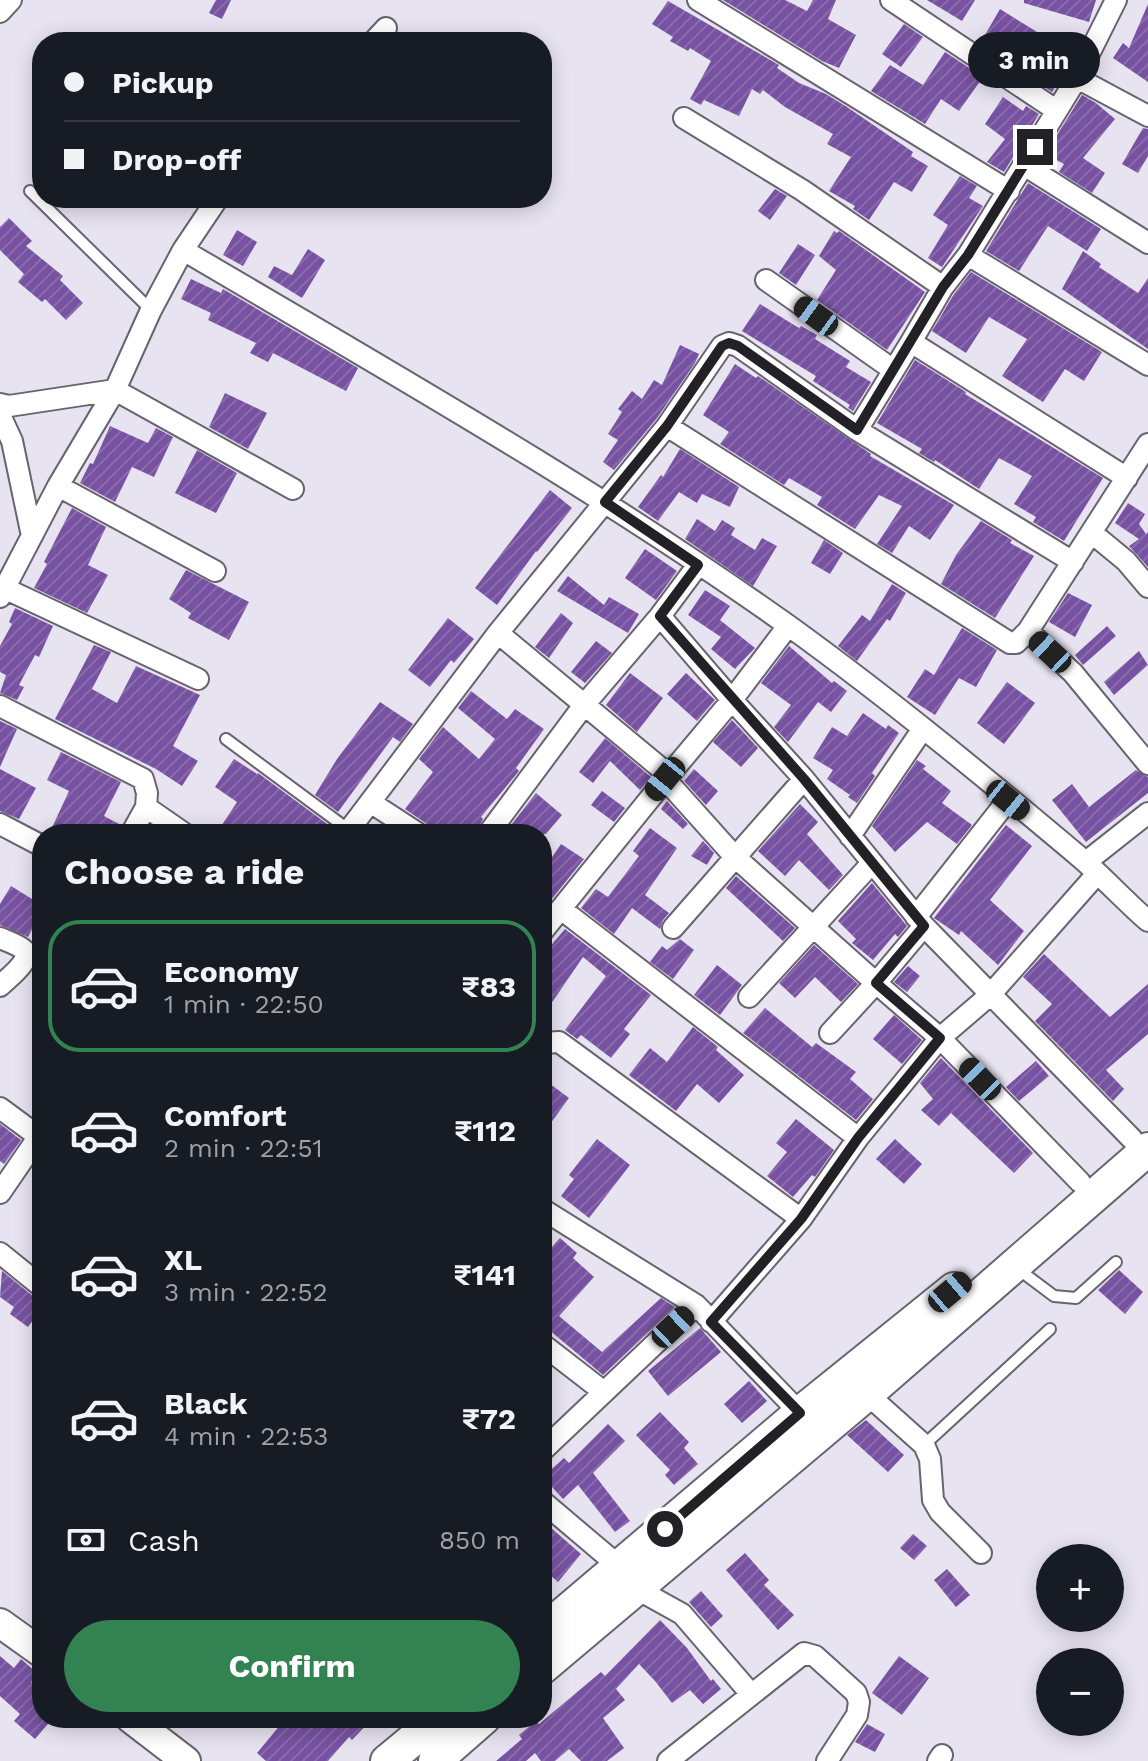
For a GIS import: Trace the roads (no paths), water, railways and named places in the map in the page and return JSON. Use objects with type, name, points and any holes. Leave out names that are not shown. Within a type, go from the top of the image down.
[{"type":"main road","points":[[552,1658],[629,1578],[800,1413],[929,1311],[1080,1182],[1143,1138]]},
{"type":"main road","points":[[552,1626],[629,1578],[867,1394],[1013,1265],[1143,1138]]},
{"type":"main road","points":[[387,1761],[448,1746],[471,1728]]},
{"type":"street","points":[[0,12],[11,0]]},
{"type":"street","points":[[698,0],[1009,191]]},
{"type":"street","points":[[891,0],[1056,110]]},
{"type":"street","points":[[857,430],[943,287],[968,255],[1009,191],[1077,78],[1116,0]]},
{"type":"street","points":[[1077,78],[1148,116]]},
{"type":"street","points":[[684,118],[802,190],[943,287]]},
{"type":"street","points":[[1024,165],[1148,243]]},
{"type":"street","points":[[198,679],[2,592],[58,486],[115,390],[151,310],[183,250],[211,208]]},
{"type":"street","points":[[183,250],[509,441],[788,626],[1091,868],[1148,921]]},
{"type":"street","points":[[968,255],[1148,365]]},
{"type":"street","points":[[766,280],[892,369]]},
{"type":"street","points":[[911,342],[1127,478]]},
{"type":"street","points":[[354,824],[498,633],[667,426],[722,346],[729,343],[738,346],[857,430],[1073,562]]},
{"type":"street","points":[[0,404],[9,406],[115,390],[293,489]]},
{"type":"street","points":[[0,415],[12,441],[32,536]]},
{"type":"street","points":[[667,426],[1010,643],[1016,643],[1028,631],[1148,444]]},
{"type":"street","points":[[58,486],[215,571]]},
{"type":"street","points":[[1092,533],[1126,561],[1148,587]]},
{"type":"street","points":[[495,824],[584,705],[660,616],[698,565]]},
{"type":"street","points":[[660,616],[804,779],[920,922],[990,995],[1143,1138]]},
{"type":"street","points":[[552,919],[732,700],[788,626]]},
{"type":"street","points":[[1028,631],[1073,673],[1148,764]]},
{"type":"street","points":[[498,633],[667,777],[735,857],[940,1038],[1080,1182]]},
{"type":"street","points":[[0,706],[143,779],[147,793],[146,807],[137,824]]},
{"type":"street","points":[[850,836],[922,730]]},
{"type":"street","points":[[673,928],[804,779]]},
{"type":"street","points":[[830,1033],[876,983],[1008,800]]},
{"type":"street","points":[[370,802],[404,824]]},
{"type":"street","points":[[146,807],[171,824]]},
{"type":"street","points":[[711,1322],[801,1219],[858,1138],[940,1038],[990,995],[1091,868],[1148,813]]},
{"type":"street","points":[[0,824],[32,841]]},
{"type":"street","points":[[749,997],[872,863]]},
{"type":"street","points":[[561,909],[858,1138]]},
{"type":"street","points":[[0,938],[32,952]]},
{"type":"street","points":[[0,986],[32,954]]},
{"type":"street","points":[[552,1042],[559,1042],[801,1219]]},
{"type":"street","points":[[0,1108],[32,1132]]},
{"type":"street","points":[[0,1193],[32,1149]]},
{"type":"street","points":[[552,1215],[696,1305],[800,1413]]},
{"type":"street","points":[[0,1253],[32,1279]]},
{"type":"street","points":[[552,1441],[696,1305]]},
{"type":"street","points":[[552,1352],[604,1392]]},
{"type":"street","points":[[867,1394],[924,1445],[930,1459],[933,1500],[940,1512],[981,1553]]},
{"type":"street","points":[[552,1510],[629,1578],[682,1614],[751,1694]]},
{"type":"street","points":[[0,1623],[32,1646]]},
{"type":"street","points":[[668,1761],[800,1654],[815,1656],[856,1693],[859,1702],[857,1715],[827,1761]]},
{"type":"street","points":[[143,1728],[183,1760]]},
{"type":"lane","points":[[47,208],[151,310]]},
{"type":"lane","points":[[226,739],[338,824]]},
{"type":"lane","points":[[1013,1265],[1054,1296],[1076,1298],[1116,1262]]},
{"type":"lane","points":[[924,1445],[1050,1329]]}]
